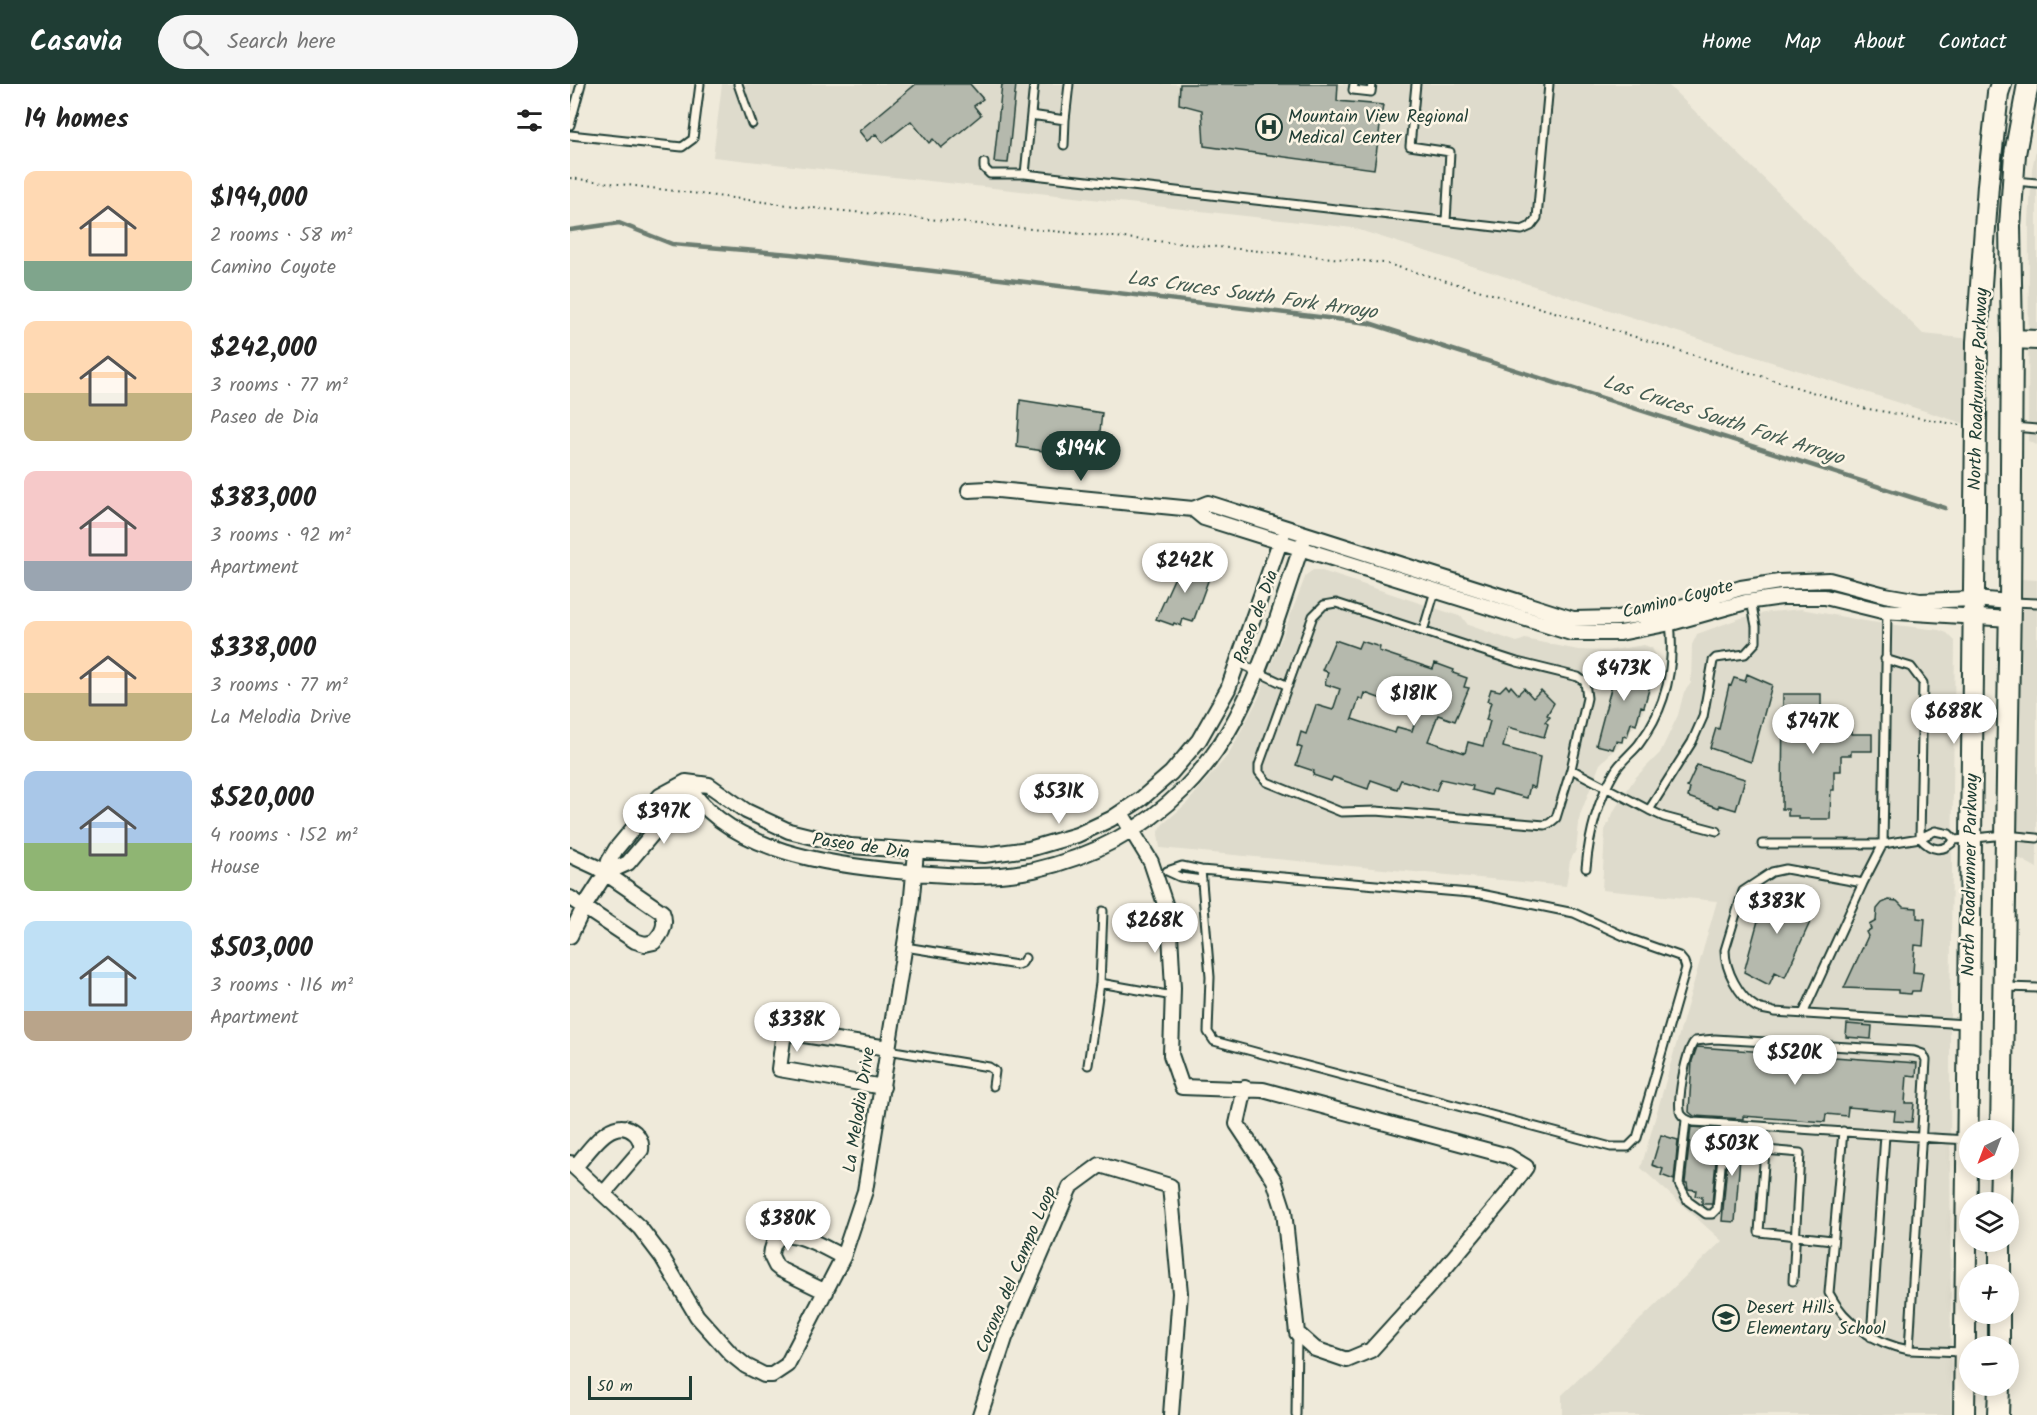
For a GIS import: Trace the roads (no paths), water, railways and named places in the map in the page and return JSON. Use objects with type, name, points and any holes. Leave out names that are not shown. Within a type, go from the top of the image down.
[{"type":"main road","name":"North Roadrunner Parkway","points":[[1969,1120],[1964,840],[1974,609],[1978,428],[1977,342],[1988,185],[1998,93],[2001,84]]},
{"type":"main road","name":"North Roadrunner Parkway","points":[[2001,1120],[2010,610],[2012,339],[2010,226],[2015,154],[2028,84]]},
{"type":"main road","name":"North Roadrunner Parkway","points":[[1965,1336],[1968,1180]]},
{"type":"main road","name":"North Roadrunner Parkway","points":[[1964,1396],[1964,1415]]},
{"type":"main road","points":[[1998,1415],[1999,1396]]},
{"type":"street","points":[[2012,339],[2037,340]]},
{"type":"street","name":"Camino Coyote","points":[[969,490],[988,489],[1193,509],[1208,503],[1573,619],[1669,617],[1782,597],[1825,597],[1887,611],[2010,610]]},
{"type":"street","name":"Camino Coyote","points":[[1193,509],[1203,518],[1300,550],[1571,633],[1620,633],[1747,587],[1779,582],[1829,580],[1885,595],[1974,609]]},
{"type":"street","name":"Paseo de Dia","points":[[686,782],[710,785],[757,816],[800,835],[850,846],[984,855],[1017,852],[1077,835],[1121,813],[1167,777],[1198,740],[1222,703],[1239,663],[1279,542],[1286,528]]},
{"type":"street","name":"Paseo de Dia","points":[[686,782],[696,800],[718,818],[750,837],[776,848],[836,866],[972,876],[1033,870],[1086,854],[1133,830],[1176,797],[1207,763],[1235,722],[1250,691],[1306,534]]},
{"type":"street","points":[[570,936],[584,907],[606,873],[616,849],[660,796],[686,782]]},
{"type":"street","points":[[1121,813],[1160,872],[1169,916],[1173,996],[1173,1066],[1182,1087],[1245,1088],[1263,1090],[1508,1156],[1526,1167],[1440,1274],[1371,1350],[1347,1360],[1315,1349],[1297,1333],[1284,1211],[1274,1180],[1237,1124],[1245,1088]]},
{"type":"street","name":"La Melodia Drive","points":[[572,1165],[604,1193],[651,1242],[707,1329],[731,1354],[755,1372],[772,1375],[787,1365],[843,1257],[865,1191],[905,946],[916,852]]},
{"type":"street","points":[[570,855],[606,873],[662,912],[665,925],[661,934],[649,944],[640,943],[570,898]]},
{"type":"street","points":[[883,1087],[779,1069],[784,1032],[888,1049]]},
{"type":"street","points":[[572,1165],[610,1129],[623,1126],[633,1131],[640,1140],[640,1150],[604,1193]]},
{"type":"street","name":"Corona del Campo Loop","points":[[980,1415],[1005,1338],[1070,1187],[1100,1165],[1170,1186],[1180,1293],[1171,1415]]},
{"type":"street","points":[[826,1292],[776,1266],[771,1256],[775,1242],[783,1235],[792,1234],[843,1257]]},
{"type":"lane","points":[[570,125],[581,84]]},
{"type":"lane","points":[[570,135],[682,147],[693,139],[700,84]]},
{"type":"lane","points":[[738,84],[752,124]]},
{"type":"lane","points":[[1025,174],[1034,84]]},
{"type":"lane","points":[[1064,145],[1069,84]]},
{"type":"lane","points":[[1354,84],[1353,90],[1371,92],[1372,84]]},
{"type":"lane","points":[[1416,84],[1410,146],[1450,152],[1446,221]]},
{"type":"lane","points":[[984,163],[984,168],[990,174],[1025,174],[1522,230],[1531,226],[1537,218],[1549,84]]},
{"type":"lane","points":[[1031,116],[1065,120]]},
{"type":"lane","points":[[2013,180],[2037,183]]},
{"type":"lane","points":[[2011,427],[2037,429]]},
{"type":"lane","points":[[1423,632],[1440,576]]},
{"type":"lane","points":[[1649,810],[1692,742],[1703,717],[1709,695],[1713,661],[1716,658],[1745,654],[1756,642],[1756,626],[1747,587]]},
{"type":"lane","points":[[1336,603],[1517,662],[1578,677],[1585,682],[1587,698],[1571,769],[1556,818],[1550,824],[1545,825],[1376,811],[1341,812],[1267,782],[1259,772],[1259,765],[1288,686],[1313,616],[1324,605],[1336,603]]},
{"type":"lane","points":[[2010,610],[2037,603]]},
{"type":"lane","points":[[1803,1014],[1883,844],[1887,611]]},
{"type":"lane","points":[[1586,868],[1592,825],[1615,771],[1639,744],[1663,700],[1671,674],[1673,654],[1669,617]]},
{"type":"lane","points":[[1885,659],[1911,667],[1923,683],[1920,838],[1927,846],[1937,849],[1964,840],[2005,835],[2037,838]]},
{"type":"lane","points":[[1239,663],[1288,686]]},
{"type":"lane","points":[[1571,769],[1664,817],[1717,831]]},
{"type":"lane","points":[[1762,844],[1883,844],[1920,838],[1935,831],[1964,840]]},
{"type":"lane","points":[[1160,872],[1182,866],[1201,870],[1481,894],[1574,913],[1628,938],[1679,956],[1686,968],[1637,1138],[1628,1147],[1611,1147],[1214,1041],[1208,1032],[1210,977],[1201,870]]},
{"type":"lane","points":[[1863,883],[1786,869],[1772,872],[1743,891],[1725,950],[1725,958],[1732,978],[1743,996],[1758,1008],[1774,1012],[1969,1024]]},
{"type":"lane","points":[[1160,872],[1202,880]]},
{"type":"lane","points":[[1088,1065],[1100,984],[1103,911]]},
{"type":"lane","points":[[905,946],[1017,965],[1025,958]]},
{"type":"lane","points":[[1100,984],[1173,996]]},
{"type":"lane","points":[[2003,987],[2037,988]]},
{"type":"lane","points":[[1909,1350],[1923,1138],[1926,1060],[1923,1054],[1914,1051],[1715,1039],[1695,1041],[1688,1053],[1680,1103],[1681,1114],[1686,1120],[1725,1124],[1843,1131],[1923,1138],[1959,1140]]},
{"type":"lane","points":[[888,1049],[989,1067],[995,1071],[993,1086]]},
{"type":"lane","points":[[1686,1120],[1679,1185],[1688,1201],[1706,1214],[1712,1214],[1717,1209],[1725,1124]]},
{"type":"lane","points":[[1843,1131],[1829,1293],[1845,1315],[1871,1337],[1888,1346],[1909,1350],[1959,1352]]},
{"type":"lane","points":[[1871,1337],[1885,1135]]},
{"type":"lane","points":[[1793,1281],[1794,1236],[1800,1153],[1765,1150],[1759,1232],[1794,1236],[1832,1240]]},
{"type":"lane","points":[[1296,1415],[1297,1333]]},
{"type":"waterway","name":"Las Cruces South Fork Arroyo","points":[[570,230],[619,223],[672,244],[791,254],[1369,323],[1945,508]]},
{"type":"place","name":"Mountain View Regional Medical Center","points":[[1269,127]]},
{"type":"place","name":"Desert Hills Elementary School","points":[[1726,1318]]}]
